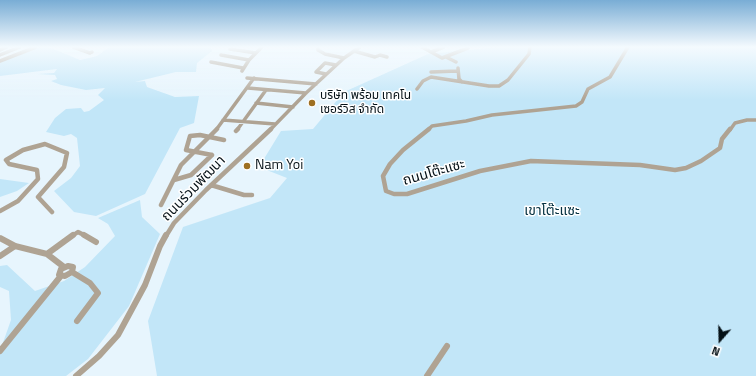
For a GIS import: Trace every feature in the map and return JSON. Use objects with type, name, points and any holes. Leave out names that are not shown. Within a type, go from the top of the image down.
[{"type":"street","points":[[221,65],[242,70],[246,65]]},
{"type":"street","points":[[323,65],[316,72],[326,74]]},
{"type":"street","name":"ถนนร่วมพัฒนา","points":[[76,376],[99,356],[118,335],[145,285],[160,246],[174,223],[211,185],[336,65]]},
{"type":"street","points":[[417,89],[423,81],[431,77],[489,86],[499,86],[508,80],[520,65]]},
{"type":"street","name":"ถนนโต๊ะแซะ","points":[[617,65],[610,77],[588,89],[582,102],[570,108],[492,115],[466,121],[432,126],[403,150],[390,164],[383,176],[386,191],[400,195],[480,171],[531,161],[640,165],[675,170],[686,168],[720,148],[722,139],[735,123],[747,120],[756,120]]},
{"type":"street","points":[[431,72],[458,69],[458,80],[462,82]]},
{"type":"street","points":[[247,78],[316,84]]},
{"type":"street","points":[[161,205],[180,165],[209,137],[248,88],[254,78]]},
{"type":"street","points":[[248,88],[306,93]]},
{"type":"street","points":[[236,131],[266,90]]},
{"type":"street","points":[[256,104],[293,107]]},
{"type":"street","points":[[223,120],[275,124]]},
{"type":"street","points":[[174,180],[191,176],[212,155],[186,150],[190,136],[200,135],[224,140]]},
{"type":"street","points":[[0,211],[18,201],[38,179],[37,170],[9,164],[6,160],[23,150],[45,144],[66,153],[64,167],[38,197],[52,212]]},
{"type":"street","points":[[211,185],[244,195],[252,195]]},
{"type":"street","points":[[47,254],[78,232],[96,242]]},
{"type":"street","points":[[0,238],[15,246],[47,254],[64,267]]},
{"type":"street","points":[[0,256],[15,246]]},
{"type":"street","points":[[0,351],[60,276],[59,272],[64,267],[72,266],[74,269],[67,276],[60,276]]},
{"type":"street","points":[[72,272],[90,283],[98,293],[77,321]]},
{"type":"street","points":[[427,376],[447,346]]},
{"type":"green space","points":[[0,65],[197,65],[196,72],[176,72],[135,82],[145,81],[147,87],[175,97],[199,96],[194,123],[180,128],[145,194],[96,216],[74,212],[54,191],[71,178],[80,166],[77,138],[71,134],[64,136],[46,132],[55,118],[66,109],[81,108],[84,112],[89,111],[104,100],[98,95],[105,88],[86,90],[61,85],[51,81],[57,79],[55,75],[37,74],[54,73],[57,69],[0,76]]},
{"type":"green space","name":"เขาโต๊ะแซะ","points":[[405,65],[756,65],[756,376],[157,376],[148,321],[183,227],[270,198],[287,178],[259,167],[281,131],[313,129],[344,92]]},
{"type":"green space","points":[[0,179],[29,183],[17,191],[0,197]]},
{"type":"green space","points":[[140,200],[142,217],[160,234],[129,306],[88,359],[66,376],[0,376],[0,351],[11,320],[9,291],[0,287],[0,266],[7,265],[35,291],[64,281],[85,267],[115,236],[108,224],[98,218]]},
{"type":"place","name":"บริษัท พร้อม เทคโน เซอร์วิส จำกัด","points":[[312,103]]},
{"type":"place","name":"Nam Yoi","points":[[247,166]]}]
